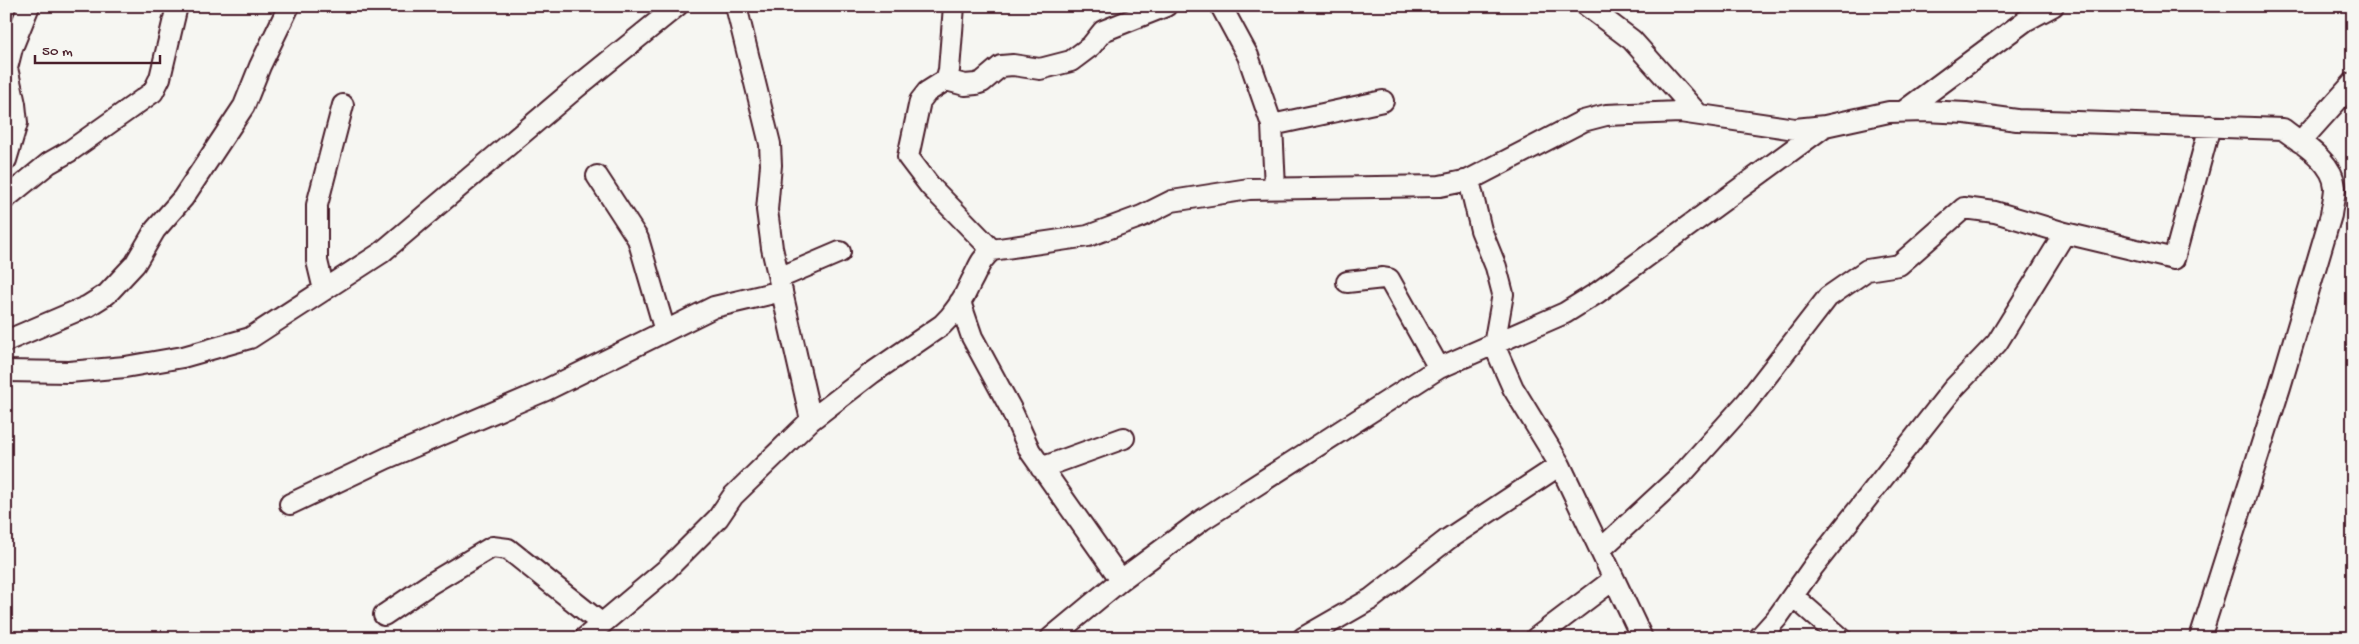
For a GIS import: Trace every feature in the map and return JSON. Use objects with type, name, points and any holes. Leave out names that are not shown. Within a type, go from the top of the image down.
[{"type":"street","points":[[6,160],[17,123],[16,104],[7,68],[12,48],[29,6]]},
{"type":"street","points":[[6,198],[49,163],[70,151],[153,92],[160,78],[177,6]]},
{"type":"street","points":[[6,341],[88,306],[107,294],[135,264],[155,230],[183,198],[244,106],[260,66],[289,6]]},
{"type":"street","points":[[6,371],[69,372],[125,368],[183,357],[250,338],[381,253],[577,87],[677,6]]},
{"type":"street","points":[[736,6],[770,144],[768,210],[772,248],[811,420]]},
{"type":"street","points":[[954,6],[949,70],[946,80],[927,92],[920,101],[908,157],[930,186],[992,250]]},
{"type":"street","points":[[946,80],[965,85],[976,84],[982,82],[1001,66],[1013,65],[1040,69],[1071,61],[1091,46],[1103,31],[1136,12],[1166,6]]},
{"type":"street","points":[[1221,6],[1248,56],[1272,125],[1275,188]]},
{"type":"street","points":[[1588,6],[1632,40],[1698,114]]},
{"type":"street","points":[[1904,112],[2025,21],[2054,6]]},
{"type":"street","points":[[2300,142],[2353,83]]},
{"type":"street","points":[[1272,125],[1383,101]]},
{"type":"street","points":[[324,290],[317,260],[317,205],[343,105]]},
{"type":"street","points":[[586,638],[667,569],[718,518],[740,489],[811,420],[872,373],[935,330],[951,316],[981,259],[992,250],[1088,236],[1142,216],[1172,201],[1249,188],[1440,186],[1469,180],[1583,121],[1606,115],[1680,112],[1795,129],[1825,126],[1890,112],[1904,112],[1966,113],[2017,120],[2282,129],[2326,165],[2335,186],[2331,215],[2280,387],[2200,638]]},
{"type":"street","points":[[1051,638],[1120,580],[1202,520],[1439,368],[1565,312],[1597,293],[1825,126]]},
{"type":"street","points":[[1600,550],[1684,473],[1746,403],[1828,297],[1868,270],[1899,265],[1964,208],[1995,212],[2064,233],[2174,259],[2210,126]]},
{"type":"street","points":[[597,176],[638,239],[666,331]]},
{"type":"street","points":[[1469,180],[1480,230],[1496,267],[1503,294],[1494,345],[1513,388],[1560,465],[1642,638]]},
{"type":"street","points":[[1759,638],[1777,618],[1813,567],[1953,389],[1997,342],[2064,233]]},
{"type":"street","points":[[290,504],[388,458],[546,390],[714,306],[781,284],[840,252]]},
{"type":"street","points":[[1347,282],[1389,279],[1439,368]]},
{"type":"street","points":[[960,302],[972,337],[1011,410],[1030,451],[1120,580]]},
{"type":"street","points":[[1041,468],[1124,438]]},
{"type":"street","points":[[1303,638],[1371,599],[1448,540],[1560,465]]},
{"type":"street","points":[[384,615],[430,584],[492,547],[508,549],[602,624]]},
{"type":"street","points":[[1536,638],[1614,579]]},
{"type":"street","points":[[1793,596],[1841,638]]}]
